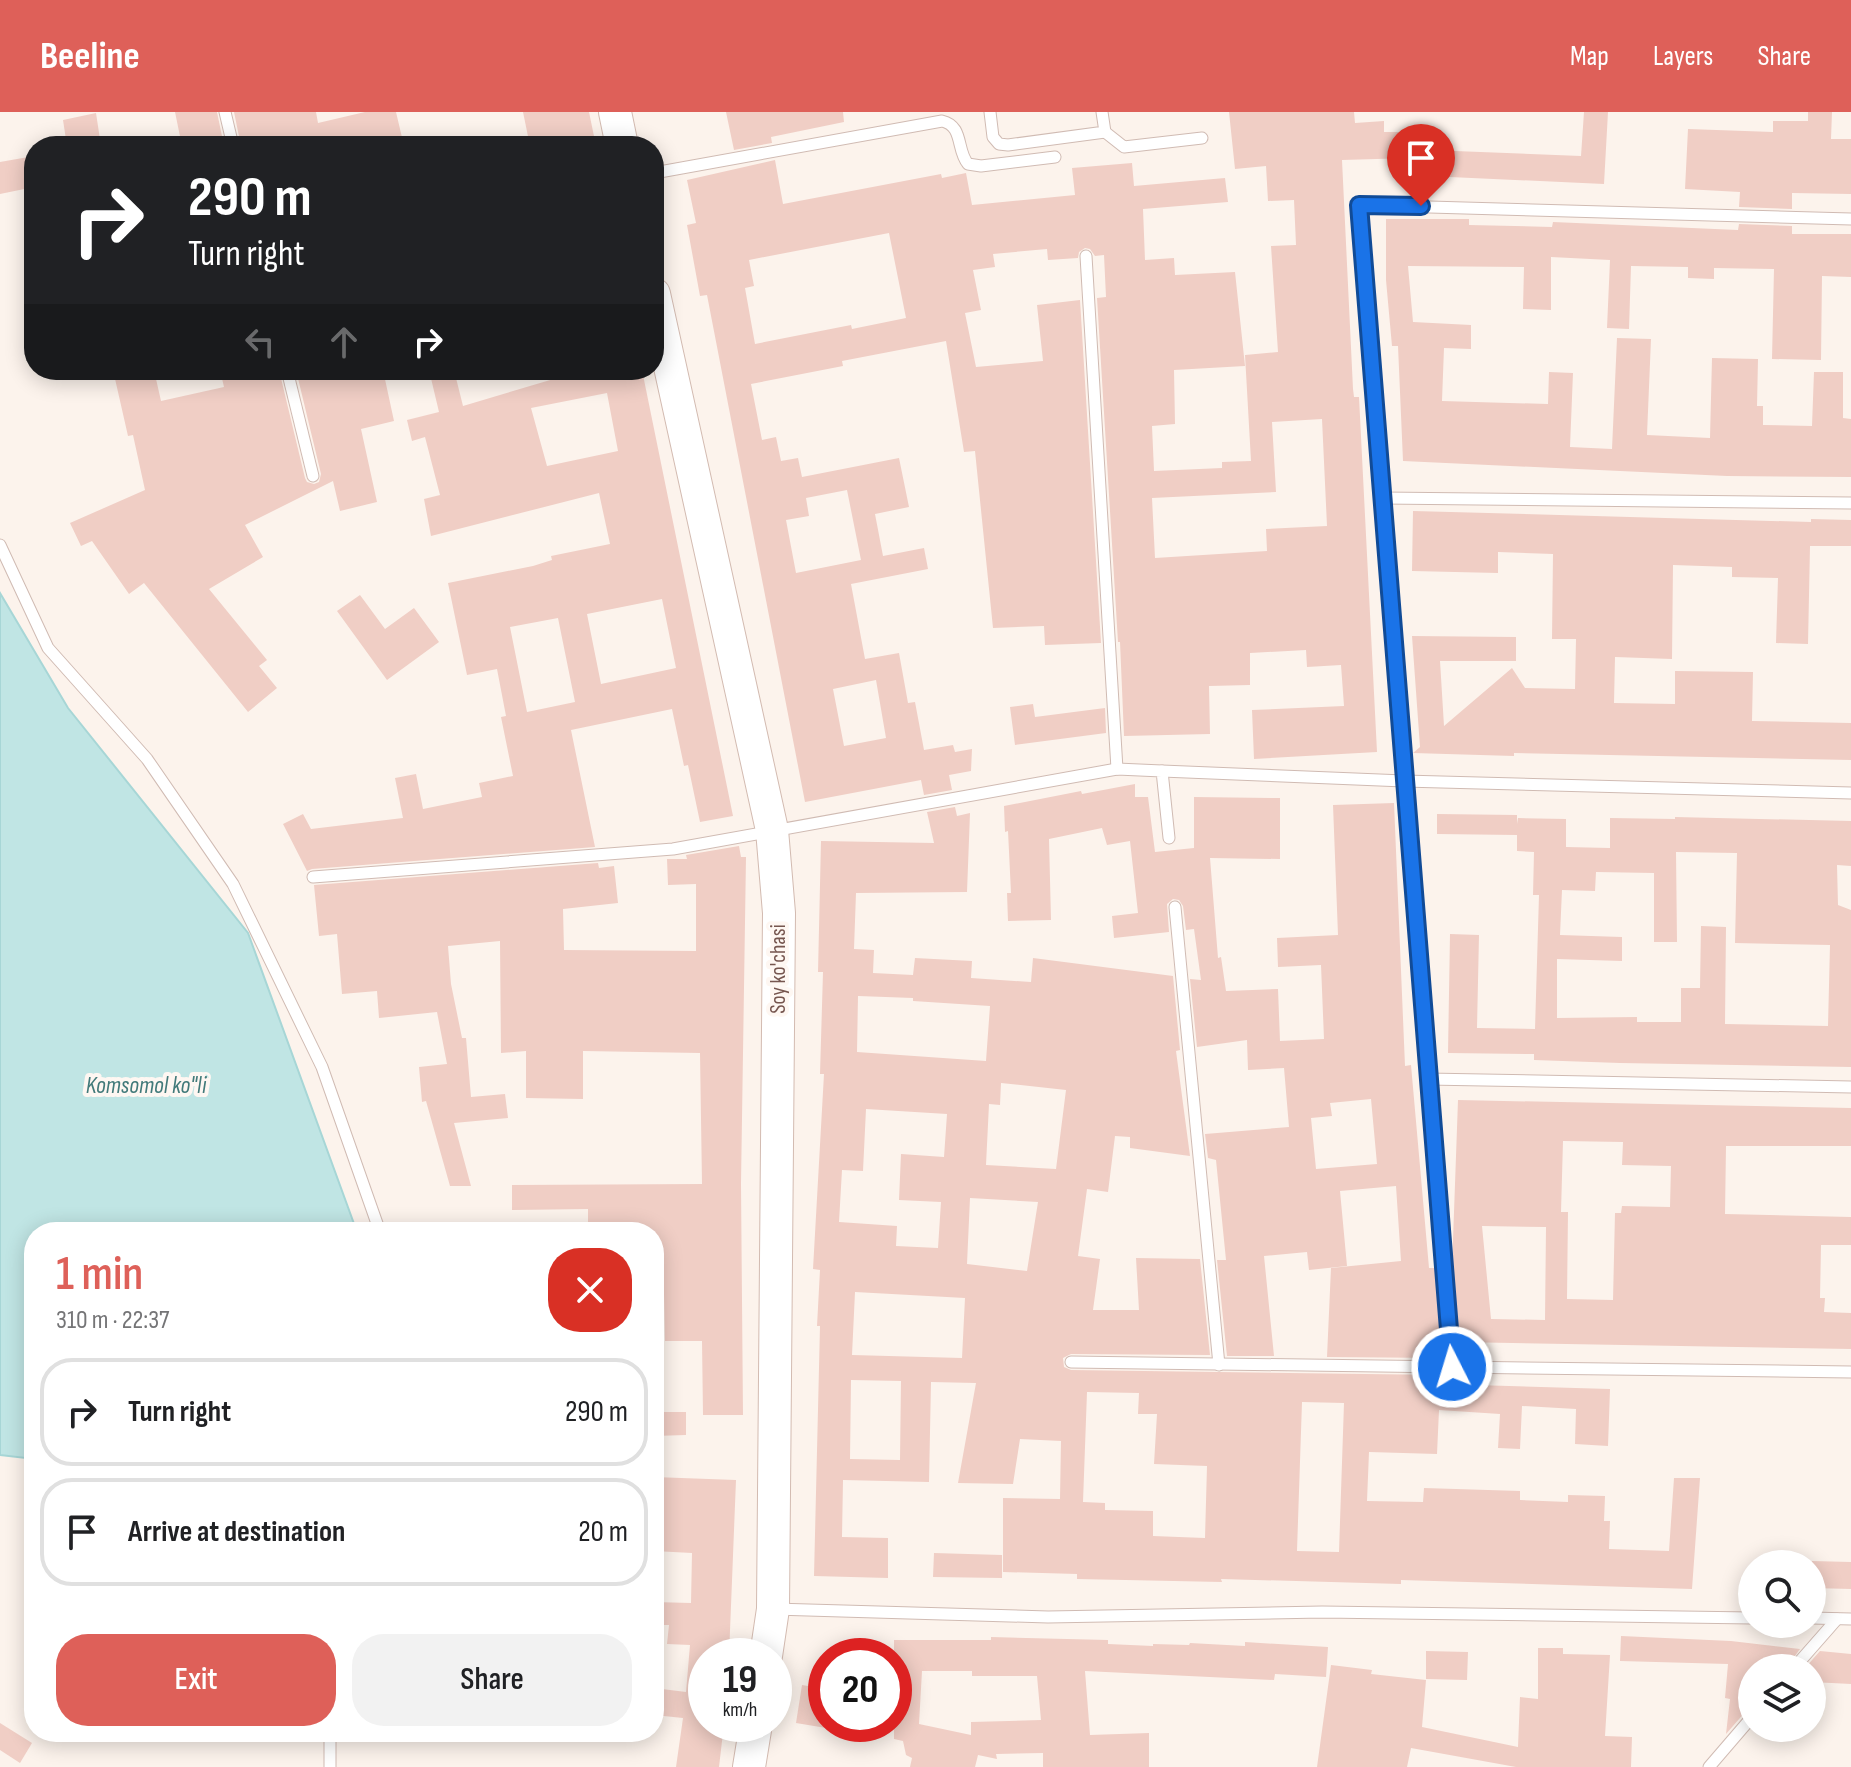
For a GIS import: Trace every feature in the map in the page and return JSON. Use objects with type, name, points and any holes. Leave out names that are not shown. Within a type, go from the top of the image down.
[{"type":"main road","points":[[615,112],[620,136]]},
{"type":"main road","name":"Soy ko'chasi","points":[[664,339],[772,830],[779,913],[773,1609],[769,1638]]},
{"type":"main road","points":[[749,1767],[753,1742]]},
{"type":"lane","points":[[225,112],[231,136]]},
{"type":"lane","points":[[990,112],[993,137],[999,144],[1105,132]]},
{"type":"lane","points":[[1102,112],[1105,132],[1124,147],[1202,138]]},
{"type":"lane","points":[[664,171],[942,121],[951,123],[957,130],[961,156],[968,164],[981,166],[1055,157]]},
{"type":"lane","points":[[1452,1367],[1359,205],[1851,219]]},
{"type":"lane","points":[[1086,256],[1117,769]]},
{"type":"lane","points":[[289,380],[313,476]]},
{"type":"lane","points":[[1382,498],[1851,503]]},
{"type":"lane","points":[[0,545],[48,648],[147,759],[233,884],[322,1067],[376,1222]]},
{"type":"lane","points":[[313,877],[673,849],[1117,769],[1404,781],[1851,793]]},
{"type":"lane","points":[[1162,771],[1169,838]]},
{"type":"lane","points":[[1175,907],[1219,1365]]},
{"type":"lane","points":[[1427,1079],[1851,1087]]},
{"type":"lane","points":[[1071,1362],[1851,1372]]},
{"type":"lane","points":[[773,1609],[1048,1617],[1322,1612],[1738,1618]]},
{"type":"lane","points":[[1826,1619],[1851,1619]]},
{"type":"lane","points":[[1806,1654],[1837,1619]]},
{"type":"lane","points":[[1709,1767],[1738,1733]]},
{"type":"lane","points":[[330,1742],[330,1767]]},
{"type":"water","name":"Komsomol ko\"li","points":[[0,593],[68,708],[248,933],[353,1222],[24,1222],[24,1458],[0,1455]]},
{"type":"building","points":[[175,112],[217,112],[222,136],[180,136]]},
{"type":"building","points":[[234,112],[316,112],[318,123],[365,112],[396,112],[402,136],[239,136]]},
{"type":"building","points":[[523,112],[589,112],[594,136],[528,136]]},
{"type":"building","points":[[726,112],[843,112],[844,122],[771,137],[772,143],[734,150]]},
{"type":"building","points":[[1229,112],[1354,112],[1355,123],[1384,121],[1384,132],[1412,132],[1411,158],[1342,160],[1353,389],[1354,397],[1359,397],[1377,752],[1254,759],[1252,710],[1344,706],[1341,665],[1307,667],[1306,650],[1250,653],[1250,685],[1209,686],[1210,734],[1124,736],[1097,298],[1106,297],[1104,255],[1095,256],[1085,248],[1079,252],[1078,258],[1048,260],[1047,249],[993,254],[995,267],[973,270],[981,310],[965,313],[976,367],[1043,361],[1037,305],[1080,300],[1101,643],[1045,645],[1044,626],[993,628],[975,451],[964,452],[946,341],[842,361],[843,366],[751,384],[762,440],[776,437],[781,461],[798,458],[802,477],[899,458],[909,507],[875,514],[883,556],[924,548],[928,569],[851,584],[865,659],[899,653],[908,703],[915,702],[924,750],[953,745],[955,752],[972,749],[971,771],[949,775],[952,790],[924,795],[921,780],[805,802],[707,295],[700,296],[687,225],[696,223],[687,180],[775,160],[783,204],[941,174],[942,178],[966,173],[972,205],[1075,195],[1072,168],[1132,163],[1134,186],[1225,178],[1228,202],[1143,209],[1145,260],[1174,258],[1175,275],[1235,272],[1245,366],[1174,370],[1175,424],[1152,426],[1154,471],[1222,468],[1222,462],[1251,461],[1245,355],[1278,352],[1271,246],[1296,245],[1294,200],[1268,201],[1266,166],[1235,169]],"holes":[[[889,233],[906,318],[852,329],[851,325],[755,344],[745,288],[754,286],[749,260]],[[1322,419],[1327,526],[1266,529],[1267,551],[1155,558],[1152,498],[1276,492],[1272,422]],[[847,490],[861,560],[796,573],[786,520],[809,516],[806,498]],[[876,680],[886,738],[844,746],[833,689]]]},
{"type":"building","points":[[1584,112],[1608,112],[1604,184],[1428,176],[1429,150],[1581,156]]},
{"type":"building","points":[[1808,112],[1832,112],[1831,139],[1851,139],[1851,194],[1792,193],[1792,209],[1739,207],[1740,192],[1685,189],[1688,129],[1773,132],[1773,121],[1808,121]]},
{"type":"building","points":[[96,113],[99,136],[65,136],[63,120]]},
{"type":"building","points":[[24,158],[24,189],[0,194],[0,162]]},
{"type":"building","points":[[1386,219],[1469,219],[1469,225],[1552,227],[1553,222],[1738,230],[1739,224],[1792,226],[1792,234],[1851,234],[1851,277],[1822,276],[1821,360],[1772,359],[1774,269],[1714,268],[1714,279],[1688,278],[1688,267],[1631,266],[1629,329],[1607,328],[1610,260],[1551,257],[1551,310],[1523,309],[1524,267],[1408,266],[1413,322],[1471,325],[1471,349],[1444,348],[1442,401],[1548,404],[1549,372],[1573,373],[1570,447],[1612,449],[1617,338],[1651,339],[1647,435],[1710,438],[1712,358],[1758,359],[1757,406],[1763,406],[1763,425],[1812,426],[1814,372],[1843,372],[1843,418],[1851,419],[1851,477],[1727,476],[1403,461],[1398,346],[1392,346],[1386,280]]},
{"type":"building","points":[[115,380],[156,380],[161,401],[224,387],[222,380],[281,380],[305,478],[314,484],[319,482],[321,474],[298,380],[385,380],[394,421],[361,429],[377,502],[340,511],[333,481],[245,525],[263,557],[209,589],[267,660],[259,666],[277,688],[248,712],[144,583],[129,594],[92,541],[81,546],[70,523],[145,490],[133,435],[128,436]]},
{"type":"building","points":[[431,380],[456,380],[463,406],[550,380],[644,380],[733,816],[700,822],[672,709],[571,730],[595,847],[307,871],[283,824],[303,814],[311,829],[403,818],[395,778],[416,774],[423,809],[482,797],[479,783],[513,776],[501,717],[506,716],[497,669],[467,675],[448,583],[533,566],[552,560],[551,556],[610,544],[599,493],[431,536],[424,499],[440,495],[425,437],[412,441],[407,420],[439,412]],"holes":[[[607,393],[618,451],[547,466],[531,408]],[[662,599],[676,668],[601,684],[587,614]],[[558,618],[575,702],[527,712],[510,627]]]},
{"type":"building","points":[[1413,511],[1811,522],[1811,519],[1851,520],[1851,546],[1810,546],[1808,644],[1776,643],[1778,578],[1732,577],[1732,567],[1673,565],[1672,659],[1615,657],[1614,703],[1675,704],[1675,671],[1753,672],[1752,721],[1851,723],[1851,760],[1413,753],[1420,747],[1412,636],[1516,637],[1516,661],[1440,661],[1444,726],[1512,668],[1525,688],[1575,689],[1576,639],[1552,639],[1553,554],[1498,552],[1498,573],[1412,571]]},
{"type":"building","points":[[360,595],[385,629],[414,608],[439,642],[387,680],[337,611]]},
{"type":"building","points":[[1033,704],[1035,717],[1105,708],[1106,733],[1015,745],[1010,707]]},
{"type":"building","points":[[1135,784],[1135,797],[1148,797],[1155,852],[1194,848],[1194,797],[1280,798],[1280,859],[1210,858],[1218,958],[1221,957],[1226,991],[1278,989],[1280,1041],[1324,1039],[1321,965],[1278,967],[1277,938],[1338,935],[1333,805],[1394,803],[1405,1066],[1411,1065],[1429,1268],[1435,1268],[1443,1358],[1327,1357],[1331,1268],[1401,1261],[1396,1186],[1340,1191],[1347,1266],[1309,1270],[1307,1252],[1264,1256],[1274,1356],[1227,1356],[1217,1260],[1226,1260],[1216,1160],[1208,1158],[1205,1134],[1289,1127],[1284,1068],[1248,1070],[1247,1040],[1197,1047],[1190,979],[1201,980],[1194,929],[1186,930],[1183,906],[1179,900],[1173,899],[1167,904],[1169,932],[1114,938],[1112,916],[1138,913],[1130,841],[1107,845],[1102,828],[1049,839],[1051,920],[1008,921],[1007,893],[1011,893],[1004,806],[1081,791],[1082,794]],"holes":[[[1371,1099],[1377,1164],[1316,1169],[1311,1118],[1332,1116],[1330,1103]]]},
{"type":"building","points":[[955,807],[957,816],[970,813],[967,892],[856,893],[854,949],[874,950],[873,973],[913,975],[915,958],[972,961],[971,978],[1031,982],[1033,958],[1173,976],[1180,1050],[1176,1051],[1190,1156],[1130,1148],[1130,1137],[1115,1136],[1108,1192],[1087,1189],[1078,1256],[1100,1259],[1093,1310],[1139,1310],[1136,1258],[1200,1259],[1210,1355],[1071,1354],[1063,1358],[1064,1367],[1071,1370],[1441,1375],[1441,1384],[1610,1389],[1608,1446],[1575,1444],[1576,1409],[1522,1406],[1520,1449],[1498,1448],[1500,1414],[1439,1410],[1437,1454],[1369,1452],[1367,1501],[1423,1502],[1424,1488],[1520,1491],[1520,1500],[1568,1502],[1568,1495],[1605,1496],[1604,1521],[1610,1521],[1609,1549],[1669,1551],[1674,1478],[1700,1478],[1692,1589],[1401,1580],[1401,1584],[1077,1579],[1077,1574],[1003,1572],[1003,1498],[1060,1499],[1061,1441],[1020,1439],[1013,1484],[958,1483],[976,1383],[931,1382],[929,1482],[843,1480],[842,1537],[888,1538],[888,1578],[814,1576],[820,1270],[813,1269],[824,1074],[820,1074],[823,972],[818,972],[821,841],[934,843],[927,812]],"holes":[[[858,996],[990,1006],[986,1061],[857,1052]],[[1001,1083],[1066,1090],[1056,1169],[986,1165],[989,1104],[1000,1105]],[[866,1109],[947,1114],[944,1157],[901,1154],[899,1200],[941,1202],[938,1248],[896,1246],[897,1226],[839,1222],[842,1170],[863,1171]],[[970,1198],[1038,1202],[1027,1271],[967,1264]],[[855,1292],[965,1298],[962,1358],[852,1355]],[[851,1380],[901,1381],[900,1460],[850,1459]],[[1087,1392],[1139,1393],[1138,1414],[1157,1414],[1154,1464],[1207,1466],[1205,1538],[1153,1536],[1153,1511],[1105,1510],[1105,1503],[1083,1502]],[[1302,1402],[1344,1403],[1339,1552],[1297,1551]]]},
{"type":"building","points":[[1437,814],[1517,815],[1517,824],[1518,818],[1566,819],[1566,847],[1610,848],[1610,818],[1851,821],[1851,866],[1837,865],[1838,905],[1851,910],[1851,1067],[1620,1063],[1534,1060],[1534,1054],[1448,1053],[1450,934],[1479,935],[1477,1028],[1535,1029],[1539,895],[1533,895],[1534,852],[1517,851],[1517,835],[1437,834]],"holes":[[[1676,852],[1737,853],[1735,943],[1830,945],[1828,1026],[1725,1024],[1726,927],[1701,926],[1700,988],[1681,988],[1681,1022],[1637,1022],[1637,1017],[1557,1018],[1557,959],[1622,961],[1622,937],[1560,935],[1562,890],[1595,891],[1596,872],[1654,873],[1654,942],[1677,942]]]},
{"type":"building","points":[[739,846],[741,857],[746,857],[741,1184],[743,1415],[703,1415],[702,1341],[665,1341],[664,1222],[588,1222],[588,1209],[512,1210],[512,1185],[702,1184],[700,1053],[583,1051],[583,1099],[526,1098],[526,1051],[501,1053],[500,941],[448,946],[451,984],[462,1038],[466,1038],[471,1097],[505,1094],[508,1118],[454,1123],[471,1186],[450,1186],[426,1101],[422,1102],[419,1067],[447,1064],[437,1012],[379,1018],[377,991],[342,994],[337,934],[319,936],[314,885],[598,863],[599,868],[614,866],[618,903],[563,909],[564,950],[696,951],[696,884],[668,885],[667,859],[687,859],[686,855]]},
{"type":"building","points":[[1458,1100],[1851,1108],[1851,1146],[1726,1146],[1725,1214],[1851,1217],[1851,1245],[1821,1245],[1820,1298],[1825,1298],[1824,1312],[1851,1313],[1851,1349],[1458,1342],[1452,1268]],"holes":[[[1563,1141],[1623,1142],[1622,1165],[1671,1166],[1670,1207],[1622,1206],[1621,1213],[1615,1213],[1613,1300],[1567,1299],[1568,1212],[1561,1212]],[[1482,1226],[1546,1227],[1545,1320],[1491,1319]]]},
{"type":"building","points":[[664,1412],[686,1412],[686,1435],[664,1436]]},
{"type":"building","points":[[664,1477],[736,1480],[730,1638],[688,1638],[688,1645],[667,1644],[669,1625],[664,1625],[664,1602],[691,1603],[692,1553],[664,1552]]},
{"type":"building","points":[[934,1553],[1002,1555],[1002,1578],[933,1577]]},
{"type":"building","points":[[1826,1561],[1851,1562],[1851,1589],[1826,1588]]},
{"type":"building","points":[[1621,1636],[1731,1641],[1800,1649],[1796,1654],[1738,1654],[1738,1720],[1726,1734],[1730,1699],[1725,1698],[1728,1664],[1620,1661]]},
{"type":"building","points":[[991,1637],[1108,1640],[1108,1644],[1153,1646],[1190,1643],[1245,1646],[1245,1642],[1328,1647],[1326,1677],[1275,1674],[1274,1680],[1085,1671],[1090,1735],[1149,1733],[1149,1767],[1043,1767],[1043,1753],[996,1754],[997,1759],[978,1755],[975,1767],[910,1767],[912,1758],[906,1755],[903,1742],[912,1742],[912,1640],[991,1640]],"holes":[[[922,1671],[972,1671],[972,1676],[1037,1676],[1041,1720],[971,1722],[971,1735],[919,1724]]]},
{"type":"building","points":[[1538,1648],[1563,1648],[1563,1654],[1610,1655],[1605,1736],[1632,1737],[1631,1767],[1516,1767],[1411,1748],[1407,1767],[1317,1767],[1331,1665],[1372,1670],[1371,1674],[1426,1680],[1422,1727],[1518,1747],[1520,1697],[1538,1699]]},
{"type":"building","points":[[1426,1651],[1468,1652],[1467,1680],[1426,1679]]},
{"type":"building","points":[[1820,1651],[1851,1654],[1851,1684],[1826,1683],[1826,1654],[1817,1654]]},
{"type":"building","points":[[688,1668],[688,1742],[722,1742],[719,1767],[676,1767],[683,1718],[664,1716],[664,1689],[686,1692]]},
{"type":"building","points":[[802,1685],[808,1686],[808,1725],[796,1723]]},
{"type":"building","points":[[0,1723],[24,1738],[24,1742],[32,1743],[20,1763],[0,1750]]},
{"type":"route","points":[[1421,206],[1359,205],[1424,1049],[1452,1367]]}]
